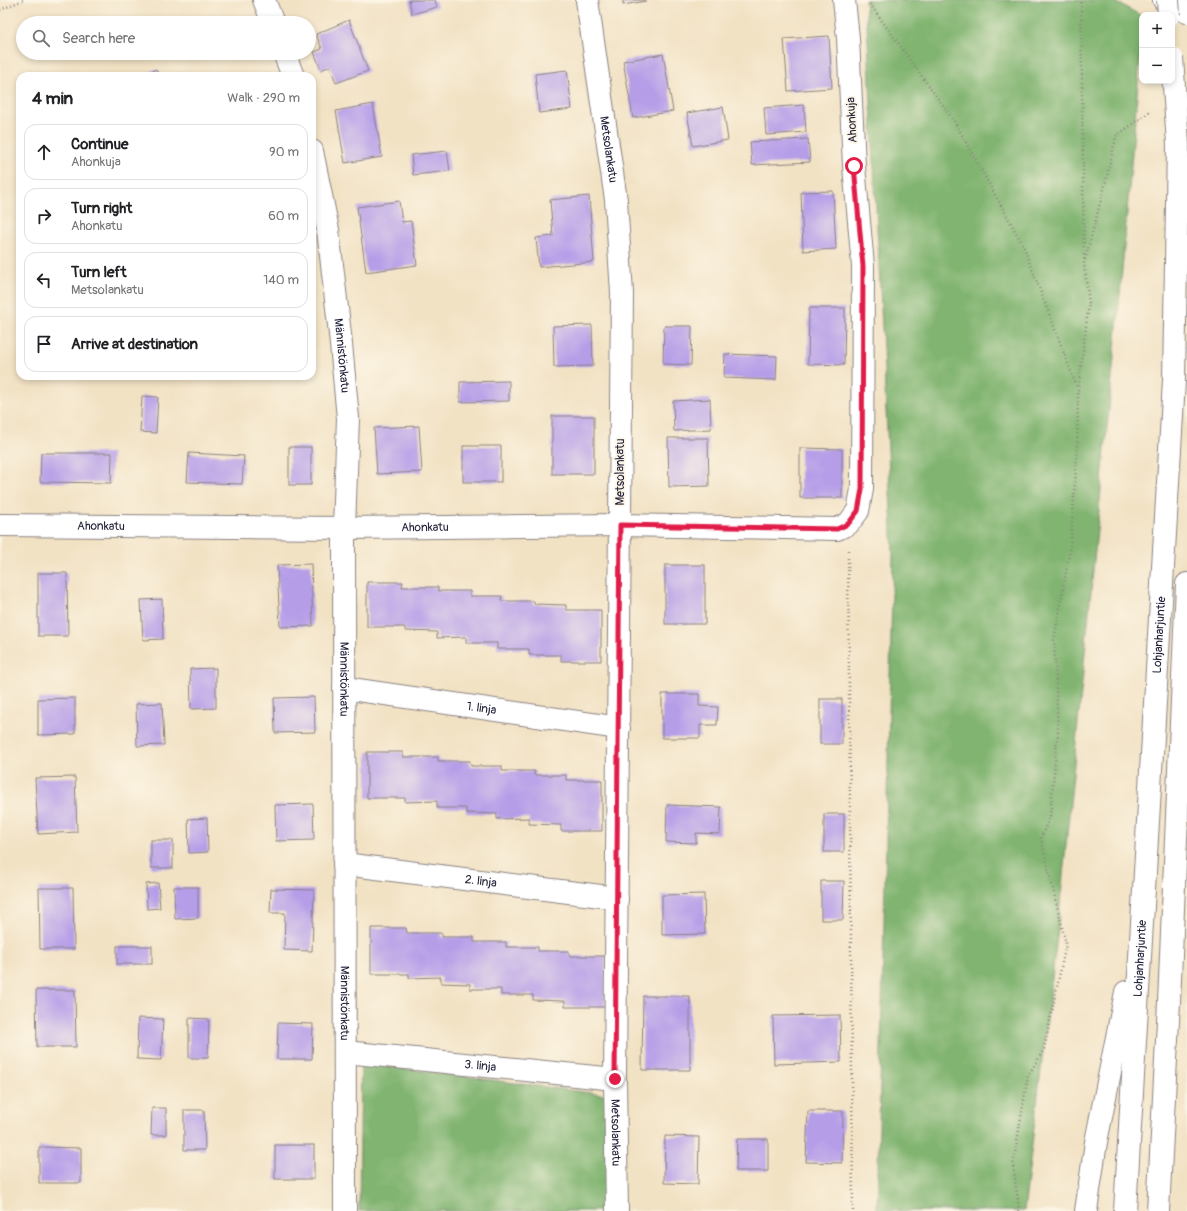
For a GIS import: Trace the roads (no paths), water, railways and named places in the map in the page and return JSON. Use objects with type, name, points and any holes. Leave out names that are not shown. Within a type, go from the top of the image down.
[{"type":"main road","points":[[264,0],[270,16]]},
{"type":"main road","name":"Metsolankatu","points":[[587,0],[616,200],[622,293],[615,1079],[617,1211]]},
{"type":"main road","name":"Ahonkuja","points":[[844,0],[848,38],[854,166],[863,266],[862,489],[858,511],[848,524]]},
{"type":"main road","points":[[1164,0],[1187,12]]},
{"type":"main road","points":[[1168,0],[1169,12]]},
{"type":"main road","points":[[287,60],[291,72]]},
{"type":"main road","name":"Lohjanharjuntie","points":[[1125,1211],[1174,380],[1178,144],[1174,84]]},
{"type":"main road","name":"Männistönkatu","points":[[316,171],[328,230],[348,418],[344,528],[345,1211]]},
{"type":"main road","name":"Ahonkatu","points":[[0,524],[344,528],[620,525],[837,529],[848,524]]},
{"type":"main road","points":[[1158,1211],[1187,584]]},
{"type":"main road","name":"1. linja","points":[[344,688],[619,728]]},
{"type":"main road","name":"2. linja","points":[[344,864],[617,898]]},
{"type":"main road","points":[[1086,1211],[1096,1142],[1142,916]]},
{"type":"main road","name":"3. linja","points":[[344,1052],[615,1079]]}]
